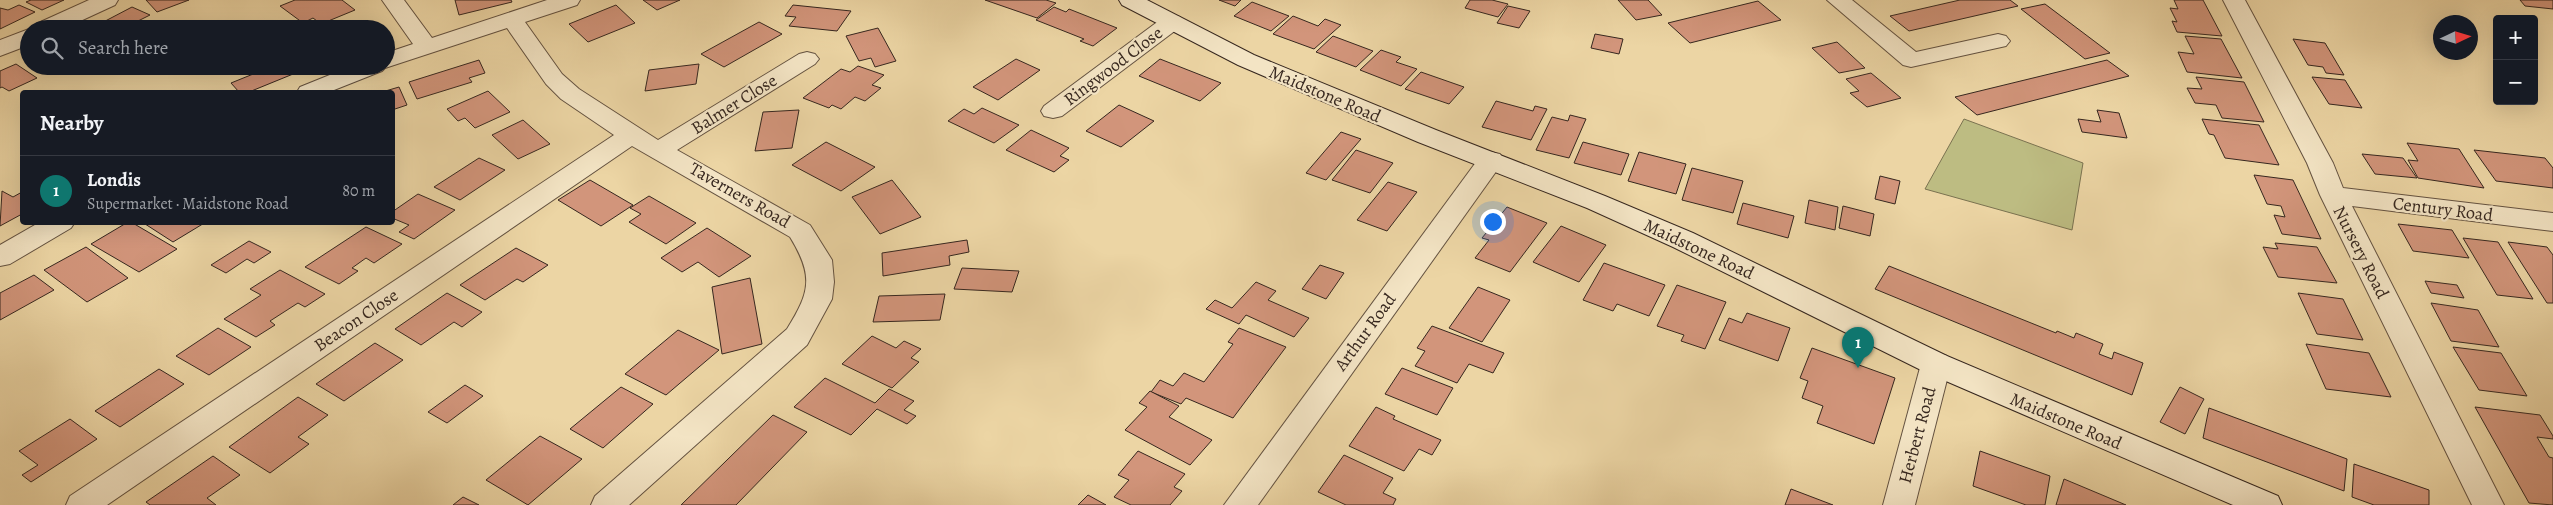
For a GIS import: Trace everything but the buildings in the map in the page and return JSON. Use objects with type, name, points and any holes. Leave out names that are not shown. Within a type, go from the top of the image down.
[{"type":"street","points":[[64,20],[107,0]]},
{"type":"street","points":[[393,0],[427,47]]},
{"type":"street","points":[[395,59],[569,0]]},
{"type":"street","name":"Maidstone Road","points":[[1130,0],[1246,60],[1683,240],[1936,364],[2266,505]]},
{"type":"street","points":[[1838,0],[1911,60],[1998,41]]},
{"type":"street","name":"Nursery Road","points":[[2234,0],[2320,163],[2333,195],[2488,505]]},
{"type":"street","name":"Taverners Road","points":[[513,20],[554,79],[570,94],[631,135],[800,231],[818,260],[820,282],[818,299],[797,337],[607,505]]},
{"type":"street","name":"Ringwood Close","points":[[1053,111],[1172,22]]},
{"type":"street","points":[[0,49],[20,40]]},
{"type":"street","name":"Balmer Close","points":[[660,150],[807,58]]},
{"type":"street","points":[[314,90],[352,75]]},
{"type":"street","name":"Beacon Close","points":[[82,505],[631,135]]},
{"type":"street","name":"Arthur Road","points":[[1240,505],[1491,160]]},
{"type":"street","name":"Century Road","points":[[2333,195],[2553,222]]},
{"type":"street","points":[[0,257],[57,225]]},
{"type":"street","name":"Herbert Road","points":[[1899,505],[1936,364]]},
{"type":"shaded area","points":[[1964,119],[2083,163],[2072,230],[1925,189]]},
{"type":"place","name":"Londis","points":[[1858,368]]}]
